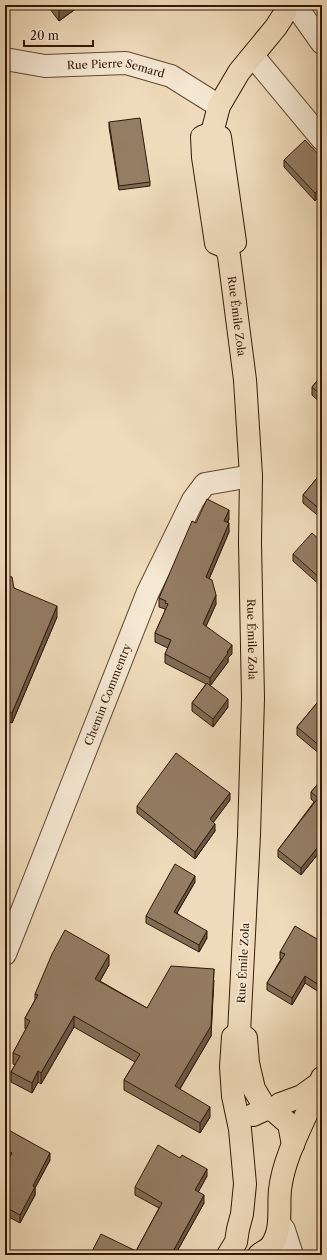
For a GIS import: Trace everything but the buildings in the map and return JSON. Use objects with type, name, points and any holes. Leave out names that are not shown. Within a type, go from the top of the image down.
[{"type":"main road","name":"Rue Émile Zola","points":[[232,1248],[242,1214],[245,1184],[240,1129],[233,1096],[231,1068],[233,1038],[239,1033],[249,835],[253,699],[250,542],[251,476],[245,380],[229,256],[226,247],[235,242],[220,137],[212,133],[219,106],[239,72],[276,27],[284,13],[286,5]]},
{"type":"main road","name":"Rue Émile Zola","points":[[239,1033],[246,1038],[248,1063],[254,1089],[269,1110],[289,1124],[293,1145]]},
{"type":"main road","points":[[240,1129],[252,1115],[269,1110],[280,1104],[302,1096],[321,1080]]},
{"type":"main road","points":[[232,1248],[251,1255],[259,1255],[270,1248],[276,1238],[279,1223],[280,1189],[286,1164],[321,1080]]},
{"type":"street","points":[[295,5],[322,43]]},
{"type":"street","points":[[253,56],[322,139]]},
{"type":"street","name":"Rue Pierre Semard","points":[[5,59],[45,66],[126,63],[171,76],[219,106]]},
{"type":"street","name":"Chemin Commentry","points":[[5,954],[148,592],[192,500],[205,484],[251,476]]},
{"type":"street","points":[[279,1223],[284,1230],[292,1255]]}]
